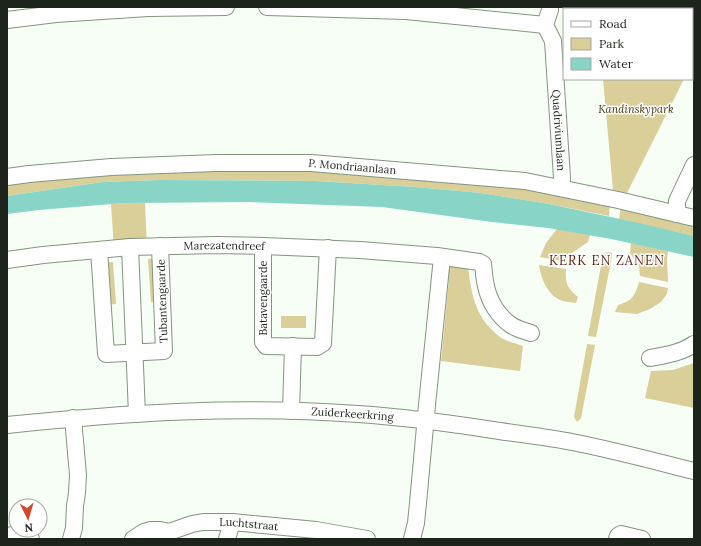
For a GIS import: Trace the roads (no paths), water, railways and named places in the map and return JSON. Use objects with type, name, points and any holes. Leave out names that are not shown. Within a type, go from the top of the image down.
[{"type":"street","points":[[7,20],[56,14],[148,8],[226,7]]},
{"type":"street","points":[[266,7],[406,11],[545,25],[550,7]]},
{"type":"street","name":"Quadriviumlaan","points":[[545,25],[553,41],[562,178],[561,188]]},
{"type":"street","name":"P. Mondriaanlaan","points":[[7,177],[111,167],[216,163],[311,163],[525,182],[618,200],[694,218]]},
{"type":"street","points":[[677,214],[677,201],[694,165]]},
{"type":"street","name":"Marezatendreef","points":[[7,260],[130,247],[217,245],[360,250],[442,257],[479,262],[483,264],[486,285],[493,305],[510,324],[518,329],[531,333]]},
{"type":"street","name":"Tubantengaarde","points":[[99,250],[106,354],[164,351],[160,246]]},
{"type":"street","name":"Batavengaarde","points":[[264,246],[263,342],[266,346],[317,347],[323,343],[328,248]]},
{"type":"street","points":[[130,247],[137,414]]},
{"type":"street","points":[[412,539],[416,523],[442,257]]},
{"type":"street","points":[[650,358],[672,355],[694,344]]},
{"type":"street","points":[[291,411],[293,346]]},
{"type":"street","name":"Zuiderkeerkring","points":[[7,425],[73,418],[229,410],[358,414],[426,420],[568,441],[694,471]]},
{"type":"street","points":[[71,539],[74,528],[78,475],[73,418]]},
{"type":"street","name":"Luchtstraat","points":[[133,539],[144,532],[151,530],[169,532],[203,522],[232,522],[316,530],[367,539]]},
{"type":"street","points":[[227,539],[232,522]]},
{"type":"street","points":[[617,539],[621,534],[642,539]]},
{"type":"street","points":[[7,536],[12,535],[31,539]]},
{"type":"water","points":[[160,180],[316,181],[481,193],[549,204],[694,236],[694,257],[611,239],[548,228],[382,207],[249,202],[124,203],[7,214],[7,196],[102,182]]},
{"type":"district","name":"KERK EN ZANEN","points":[[607,260]]},
{"type":"park label","name":"Kandinskypark","points":[[636,109]]}]
